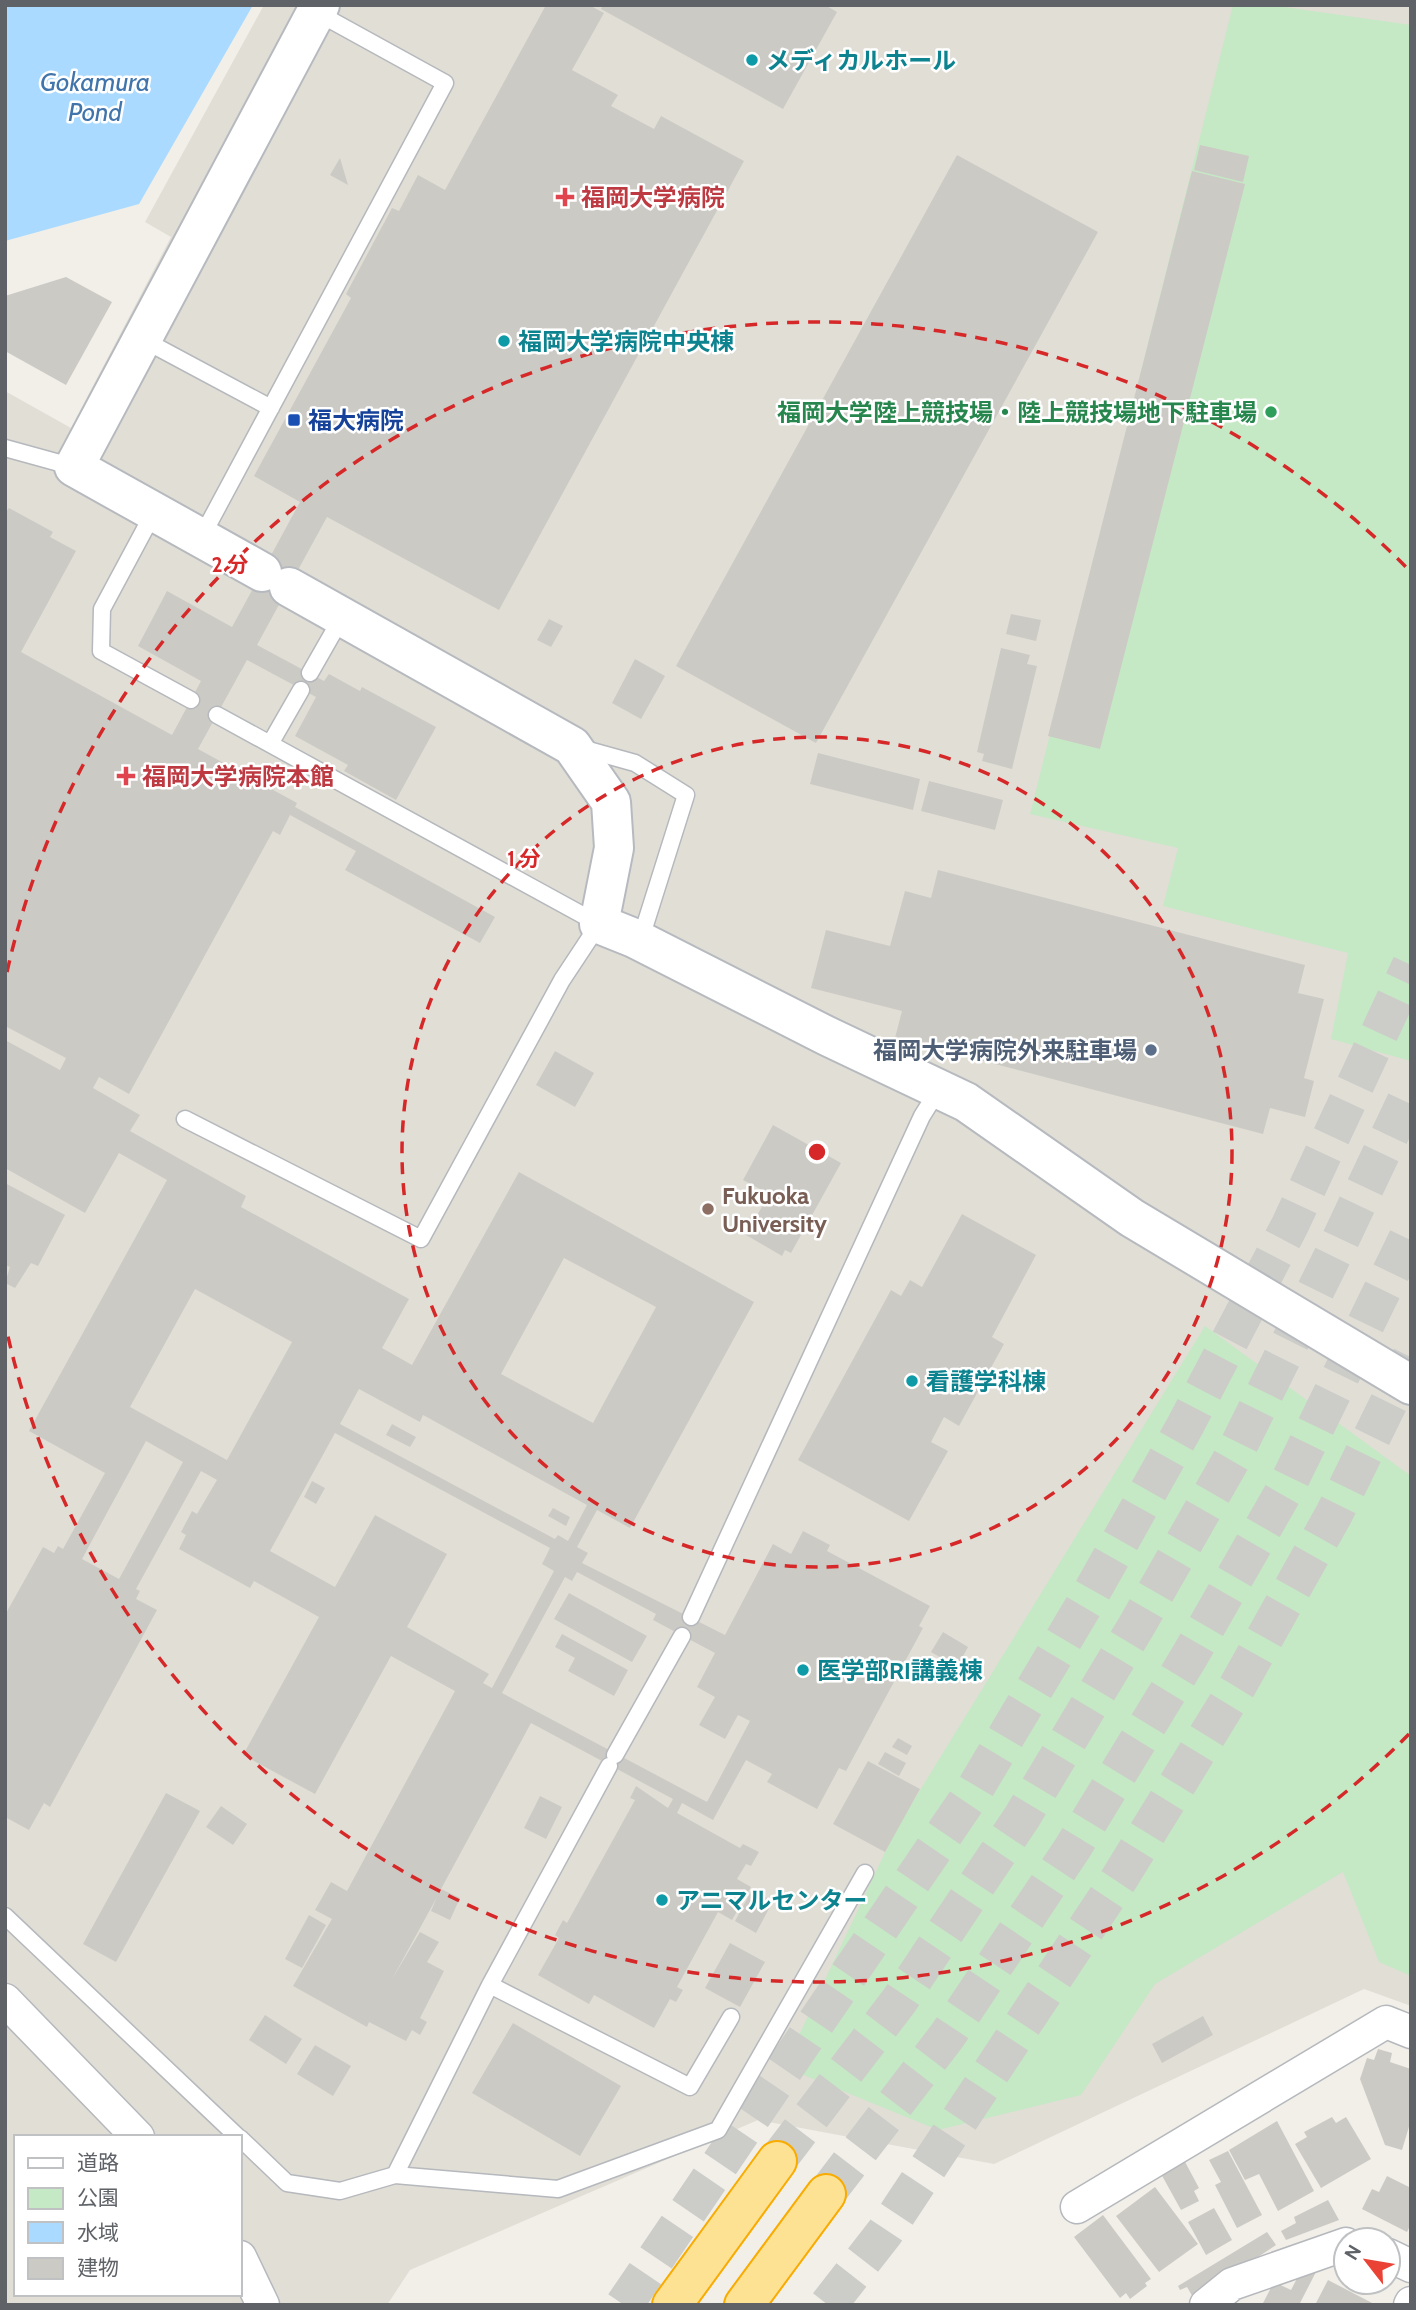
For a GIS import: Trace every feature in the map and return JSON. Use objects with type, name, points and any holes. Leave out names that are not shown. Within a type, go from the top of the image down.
[{"type":"highway","points":[[672,2305],[776,2161]]},
{"type":"highway","points":[[744,2305],[826,2194]]},
{"type":"street","points":[[318,9],[74,467],[572,746],[611,802],[614,848],[599,924],[640,941],[967,1102],[1132,1218],[1411,1385]]},
{"type":"street","points":[[5,2000],[136,2135]]},
{"type":"street","points":[[1077,2207],[1386,2022],[1411,2032]]},
{"type":"street","points":[[1206,2305],[1232,2284],[1332,2249]]},
{"type":"street","points":[[242,2261],[263,2305]]},
{"type":"lane","points":[[201,538],[445,83],[318,9]]},
{"type":"lane","points":[[142,339],[271,408]]},
{"type":"lane","points":[[5,448],[74,467]]},
{"type":"lane","points":[[155,512],[102,609],[101,651],[191,700]]},
{"type":"lane","points":[[310,673],[342,617]]},
{"type":"lane","points":[[270,744],[301,690]]},
{"type":"lane","points":[[185,1119],[421,1240],[562,980],[599,924],[217,715]]},
{"type":"lane","points":[[572,746],[635,763],[686,794],[640,941]]},
{"type":"lane","points":[[691,1617],[922,1116],[939,1089]]},
{"type":"lane","points":[[395,2175],[490,1985],[682,1636]]},
{"type":"lane","points":[[242,2141],[287,2183],[340,2191],[395,2175],[558,2189],[718,2130],[865,1873]]},
{"type":"lane","points":[[5,1916],[236,2135]]},
{"type":"lane","points":[[490,1985],[690,2087],[731,2017]]},
{"type":"shaded area","name":"Fukuoka University","points":[[264,5],[1411,5],[1411,2006],[1364,1989],[994,2164],[758,2120],[410,2270],[387,2305],[5,2305],[5,391],[71,428],[171,237],[145,222]]},
{"type":"green space","name":"福岡大学陸上競技場・陸上競技場地下駐車場","points":[[1233,5],[1270,5],[1411,25],[1411,1061],[1331,1039],[1348,953],[1163,906],[1178,848],[1030,814]]},
{"type":"green space","points":[[1205,1326],[1411,1476],[1411,1976],[1379,1962],[1343,1872],[1155,1984],[1081,2095],[938,2130],[784,2067],[895,1831]]},
{"type":"water","name":"Gokamura Pond","points":[[5,5],[253,5],[139,204],[5,241]]},
{"type":"building","points":[[546,5],[589,5],[604,13],[572,70],[618,95],[611,106],[654,129],[661,116],[744,161],[499,610],[327,517],[257,645],[324,681],[329,674],[360,691],[362,687],[436,727],[396,800],[344,771],[348,765],[295,736],[316,697],[247,660],[198,749],[297,803],[295,807],[495,917],[480,943],[345,870],[356,851],[290,815],[280,835],[273,831],[129,1094],[99,1077],[93,1088],[140,1115],[130,1131],[246,1196],[241,1207],[409,1299],[382,1348],[412,1365],[519,1172],[754,1302],[630,1528],[597,1510],[577,1547],[588,1553],[582,1563],[725,1635],[773,1544],[791,1554],[803,1531],[830,1545],[827,1551],[930,1606],[919,1626],[923,1628],[846,1771],[839,1768],[817,1809],[767,1782],[772,1774],[746,1760],[713,1820],[682,1803],[677,1813],[740,1848],[743,1844],[759,1852],[751,1866],[746,1864],[737,1879],[751,1887],[732,1920],[718,1912],[677,1987],[683,1990],[676,2002],[670,1999],[654,2028],[594,1995],[589,2004],[538,1975],[559,1938],[555,1935],[563,1920],[567,1923],[635,1800],[630,1798],[636,1786],[668,1808],[673,1799],[531,1723],[441,1889],[460,1898],[450,1920],[431,1911],[437,1897],[391,1981],[420,1932],[439,1942],[427,1962],[444,1971],[420,2018],[427,2022],[420,2035],[412,2030],[406,2041],[369,2022],[367,2027],[293,1986],[332,1919],[315,1910],[331,1882],[347,1891],[455,1691],[391,1656],[315,1794],[243,1755],[319,1617],[254,1581],[250,1588],[179,1549],[186,1535],[181,1532],[192,1511],[197,1514],[217,1480],[201,1471],[136,1589],[140,1591],[136,1599],[157,1610],[50,1807],[44,1803],[29,1830],[5,1817],[5,1615],[43,1547],[54,1553],[58,1546],[63,1549],[105,1473],[29,1431],[167,1180],[119,1153],[85,1213],[5,1168],[5,1040],[60,1070],[66,1058],[5,1026],[5,513],[9,508],[53,532],[50,537],[76,551],[21,652],[172,735],[201,681],[138,646],[167,591],[232,627],[300,502],[254,476],[351,298],[346,294],[392,208],[399,211],[418,175],[445,190]],"holes":[[[564,1258],[656,1307],[593,1423],[501,1374]],[[195,1289],[292,1342],[227,1460],[130,1407]],[[359,1389],[420,1422],[423,1415],[587,1505],[568,1541],[558,1535],[555,1539],[340,1424]],[[335,1433],[550,1548],[542,1564],[554,1571],[492,1688],[483,1683],[489,1674],[407,1627],[447,1554],[375,1515],[335,1587],[270,1551]],[[146,1441],[183,1462],[119,1579],[82,1559]],[[577,1572],[656,1614],[653,1620],[715,1653],[697,1687],[715,1697],[699,1725],[725,1739],[738,1715],[750,1721],[707,1802],[502,1693],[565,1577],[572,1581]]]},
{"type":"building","name":"メディカルホール","points":[[603,5],[825,5],[837,12],[783,109],[601,9]]},
{"type":"building","points":[[1200,145],[1249,156],[1243,182],[1194,170]]},
{"type":"building","points":[[957,155],[1098,232],[816,743],[676,666]]},
{"type":"building","points":[[340,158],[348,185],[330,175]]},
{"type":"building","points":[[1192,171],[1245,184],[1100,749],[1048,736]]},
{"type":"building","points":[[66,277],[112,302],[66,385],[5,351],[5,296]]},
{"type":"building","points":[[1011,614],[1041,620],[1036,641],[1006,634]]},
{"type":"building","points":[[549,619],[563,626],[551,647],[537,640]]},
{"type":"building","points":[[1001,648],[1030,655],[1027,664],[1037,666],[1012,769],[982,761],[984,754],[977,752]]},
{"type":"building","points":[[635,659],[665,676],[641,719],[612,703]]},
{"type":"building","points":[[818,753],[920,779],[913,810],[810,784]]},
{"type":"building","points":[[929,781],[1003,800],[995,830],[921,811]]},
{"type":"building","points":[[938,870],[1305,965],[1298,993],[1324,999],[1304,1078],[1314,1081],[1305,1117],[1270,1108],[1263,1134],[895,1038],[902,1011],[811,988],[826,930],[890,946],[905,891],[931,898]]},
{"type":"building","points":[[555,1051],[594,1073],[575,1107],[536,1085]]},
{"type":"building","points":[[773,1125],[841,1163],[791,1253],[785,1250],[782,1256],[746,1235],[769,1194],[743,1180]]},
{"type":"building","points":[[5,1183],[65,1215],[38,1266],[31,1263],[15,1288],[5,1283],[10,1267],[5,1265]]},
{"type":"building","name":"看護学科棟","points":[[962,1214],[1036,1255],[992,1337],[1004,1344],[959,1426],[944,1417],[931,1442],[948,1451],[909,1521],[798,1460],[891,1290],[901,1296],[910,1280],[922,1287]]},
{"type":"building","points":[[392,1424],[416,1437],[410,1447],[386,1435]]},
{"type":"building","points":[[312,1481],[325,1488],[316,1504],[304,1497]]},
{"type":"building","points":[[553,1508],[570,1517],[566,1526],[548,1516]]},
{"type":"building","points":[[569,1593],[647,1636],[632,1662],[554,1619]]},
{"type":"building","points":[[943,1632],[968,1647],[957,1667],[931,1652]]},
{"type":"building","points":[[562,1634],[628,1670],[614,1696],[568,1671],[575,1658],[555,1647]]},
{"type":"building","points":[[898,1738],[912,1746],[907,1755],[892,1747]]},
{"type":"building","points":[[885,1752],[906,1763],[899,1776],[878,1764]]},
{"type":"building","points":[[868,1761],[920,1789],[885,1852],[833,1824]]},
{"type":"building","points":[[166,1793],[200,1811],[116,1962],[83,1944]]},
{"type":"building","points":[[540,1796],[562,1807],[546,1839],[524,1828]]},
{"type":"building","points":[[221,1806],[247,1824],[233,1845],[206,1827]]},
{"type":"building","points":[[752,1890],[773,1901],[756,1933],[735,1921]]},
{"type":"building","points":[[309,1915],[326,1925],[302,1968],[285,1959]]},
{"type":"building","points":[[730,1943],[765,1962],[740,2007],[705,1988]]},
{"type":"building","points":[[265,2015],[302,2039],[286,2064],[249,2040]]},
{"type":"building","points":[[1203,2016],[1213,2035],[1162,2063],[1152,2044]]},
{"type":"building","points":[[513,2023],[621,2086],[580,2156],[472,2093]]},
{"type":"building","points":[[315,2045],[351,2066],[333,2096],[297,2074]]},
{"type":"building","points":[[1378,2049],[1392,2053],[1390,2062],[1411,2069],[1411,2120],[1402,2150],[1385,2145],[1360,2079],[1367,2058],[1374,2060]]},
{"type":"building","points":[[1332,2117],[1336,2123],[1346,2117],[1371,2159],[1321,2188],[1295,2144],[1307,2137],[1304,2132]]},
{"type":"building","points":[[1277,2121],[1314,2191],[1278,2211],[1259,2174],[1245,2180],[1229,2150]]},
{"type":"building","points":[[1228,2151],[1262,2215],[1237,2228],[1215,2185],[1221,2182],[1209,2160]]},
{"type":"building","points":[[1184,2160],[1199,2188],[1194,2191],[1199,2201],[1181,2210],[1160,2172]]},
{"type":"building","points":[[1387,2176],[1411,2188],[1411,2224],[1407,2232],[1402,2229],[1402,2226],[1395,2226],[1362,2209],[1372,2189],[1379,2192]]},
{"type":"building","points":[[1155,2187],[1198,2244],[1159,2272],[1116,2216]]},
{"type":"building","points":[[1328,2200],[1339,2220],[1286,2240],[1281,2231],[1296,2223],[1294,2217]]},
{"type":"building","points":[[1214,2208],[1232,2240],[1206,2255],[1188,2222]]},
{"type":"building","points":[[1103,2215],[1151,2279],[1145,2283],[1147,2286],[1130,2299],[1126,2293],[1120,2298],[1074,2237]]},
{"type":"building","points":[[1267,2232],[1276,2245],[1194,2299],[1187,2287],[1180,2290],[1178,2286]]},
{"type":"building","points":[[1305,2263],[1317,2270],[1299,2305],[1262,2305],[1274,2282],[1291,2290]]},
{"type":"building","points":[[1328,2280],[1332,2282],[1332,2296],[1359,2296],[1376,2305],[1315,2305]]},
{"type":"tunnel","points":[[624,2305],[976,1787],[1090,1595],[1185,1426],[1290,1225],[1411,965]]},
{"type":"tunnel","points":[[777,2161],[899,2001],[1022,1817],[1137,1625],[1234,1455],[1411,1090]]},
{"type":"tunnel","points":[[826,2194],[947,2036],[1072,1849],[1189,1657],[1287,1486],[1411,1231]]},
{"type":"tunnel","points":[[828,2305],[885,2232],[1119,1879],[1237,1687],[1334,1514],[1411,1357]]},
{"type":"place","name":"メディカルホール","points":[[752,60]]},
{"type":"place","name":"福岡大学病院","points":[[565,197]]},
{"type":"place","name":"福岡大学病院中央棟","points":[[504,341]]},
{"type":"place","name":"福岡大学陸上競技場・陸上競技場地下駐車場","points":[[1271,412]]},
{"type":"place","name":"福大病院","points":[[294,420]]},
{"type":"place","name":"福岡大学病院本館","points":[[126,776]]},
{"type":"place","name":"福岡大学病院外来駐車場","points":[[1151,1050]]},
{"type":"place","name":"Fukuoka University","points":[[708,1209]]},
{"type":"place","name":"看護学科棟","points":[[912,1381]]},
{"type":"place","name":"医学部RI講義棟","points":[[803,1670]]},
{"type":"place","name":"アニマルセンター","points":[[662,1900]]}]
